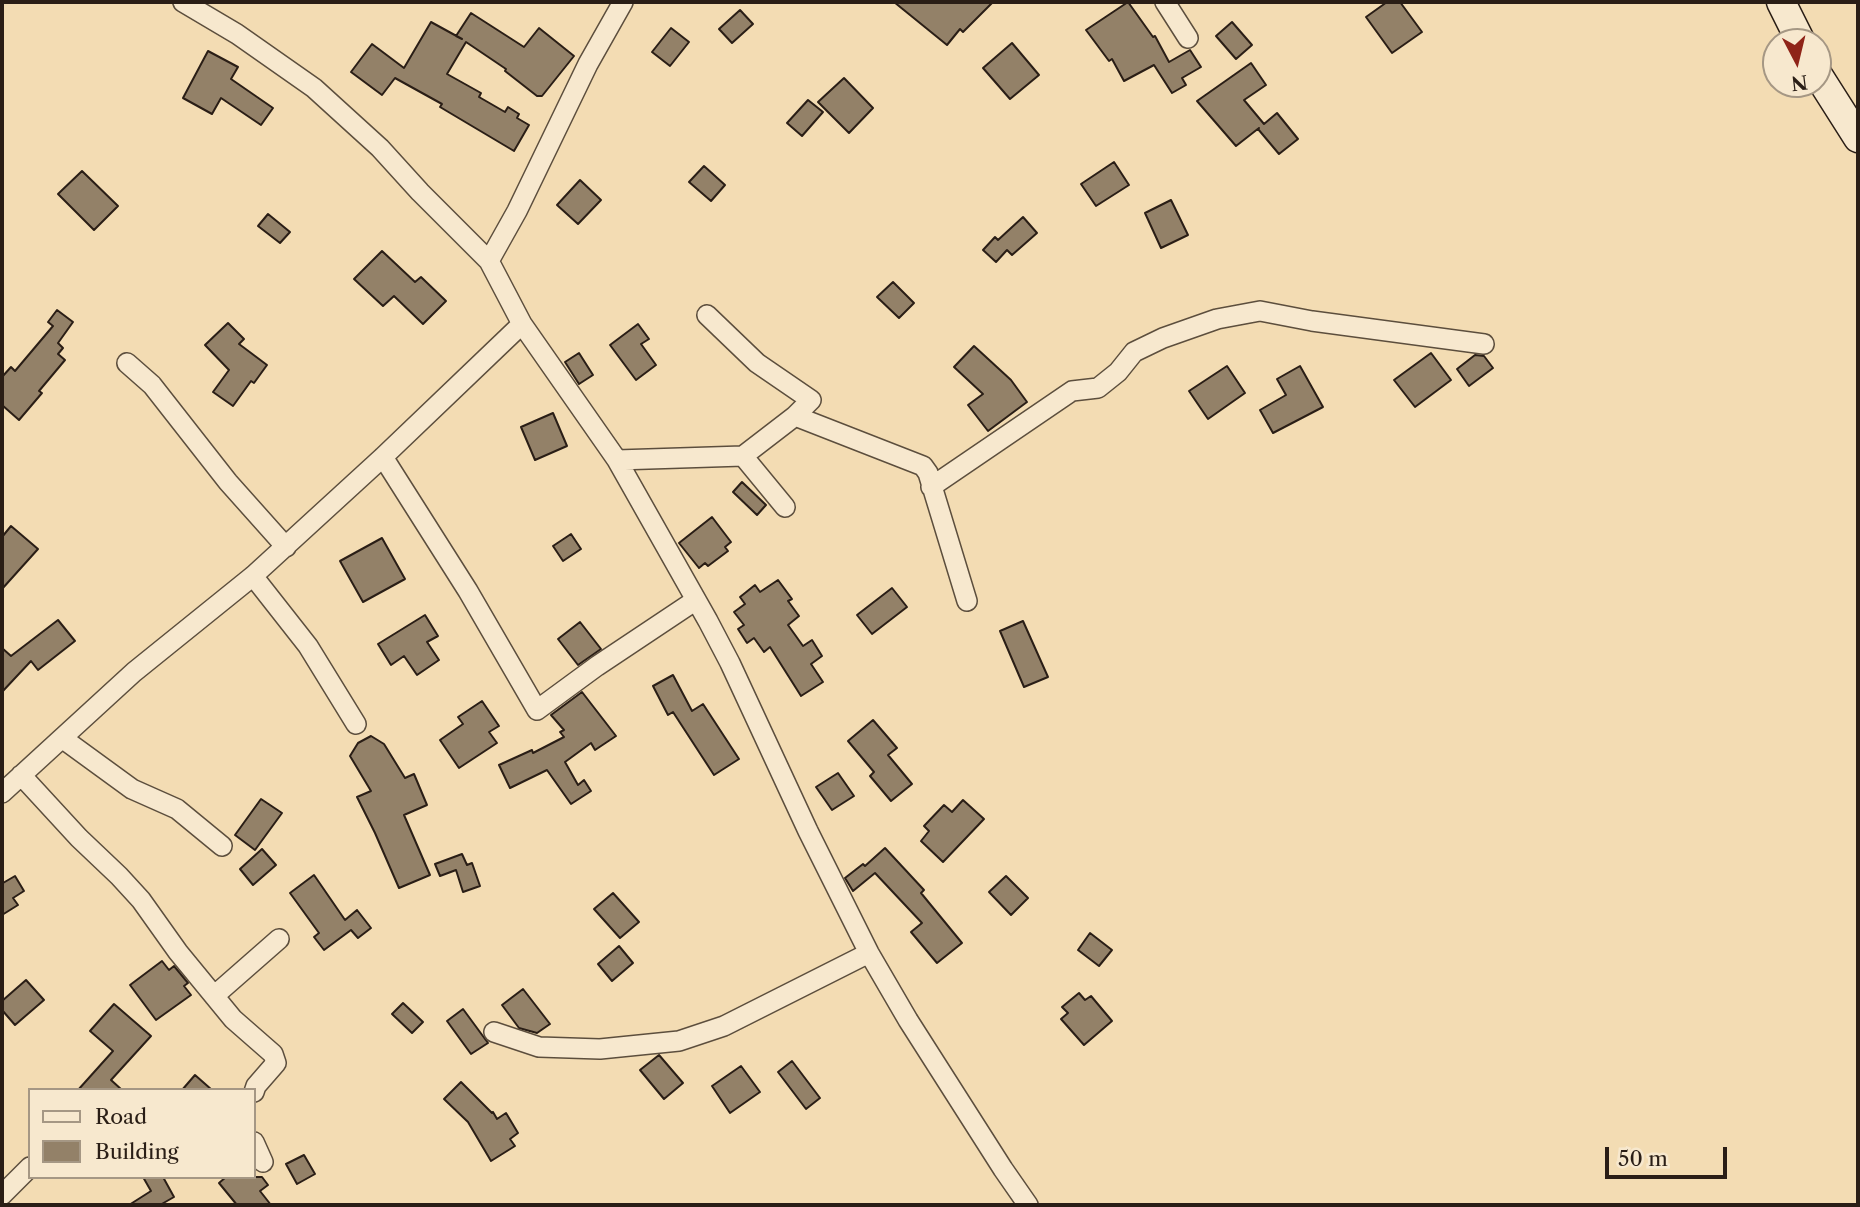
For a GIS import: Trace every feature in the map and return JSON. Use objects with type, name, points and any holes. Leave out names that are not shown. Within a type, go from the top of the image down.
[{"type":"main road","points":[[1781,2],[1794,28]]},
{"type":"main road","points":[[1832,97],[1858,138]]},
{"type":"street","points":[[183,2],[237,34],[314,88],[380,148],[489,261],[522,324],[617,460],[696,600],[730,663],[808,831],[869,953],[908,1020],[1028,1205]]},
{"type":"street","points":[[489,261],[517,211],[588,64],[623,2]]},
{"type":"street","points":[[1165,2],[1188,38]]},
{"type":"street","points":[[931,486],[1072,391],[1098,388],[1118,372],[1134,352],[1163,338],[1217,319],[1260,311],[1312,321],[1484,344]]},
{"type":"street","points":[[617,460],[743,456],[795,416],[811,400],[757,363],[707,315]]},
{"type":"street","points":[[255,1088],[276,1063],[273,1054],[233,1019],[178,952],[141,900],[119,876],[79,838],[9,780],[62,738],[134,672],[286,547],[522,324]]},
{"type":"street","points":[[127,363],[152,385],[228,482],[286,547]]},
{"type":"street","points":[[795,416],[923,466],[928,473],[967,600]]},
{"type":"street","points":[[743,456],[785,507]]},
{"type":"street","points":[[383,457],[468,591],[537,710],[696,600]]},
{"type":"street","points":[[253,576],[308,646],[356,724]]},
{"type":"street","points":[[62,738],[132,789],[177,809],[222,846]]},
{"type":"street","points":[[214,996],[279,939]]},
{"type":"street","points":[[494,1032],[539,1047],[600,1049],[679,1041],[724,1026],[869,953]]},
{"type":"street","points":[[256,1146],[263,1162]]},
{"type":"street","points":[[2,1195],[28,1169]]},
{"type":"building","points":[[894,2],[993,2],[963,32],[960,29],[947,45]]},
{"type":"building","points":[[1128,2],[1153,37],[1155,36],[1169,62],[1190,50],[1201,67],[1182,78],[1186,85],[1172,93],[1154,65],[1124,81],[1112,59],[1109,61],[1086,30]]},
{"type":"building","points":[[1387,2],[1400,2],[1422,32],[1392,53],[1366,17]]},
{"type":"building","points":[[740,10],[753,24],[732,43],[719,29]]},
{"type":"building","points":[[471,13],[524,47],[539,28],[574,56],[542,96],[537,96],[505,71],[506,69],[466,42],[447,74],[481,93],[479,97],[505,112],[508,107],[519,114],[517,118],[529,125],[514,151],[440,107],[442,104],[395,78],[382,95],[351,72],[372,44],[404,68],[431,22],[456,36]]},
{"type":"building","points":[[1232,22],[1252,45],[1236,59],[1216,36]]},
{"type":"building","points":[[671,28],[689,42],[670,66],[652,52]]},
{"type":"building","points":[[1012,43],[1039,75],[1010,99],[983,68]]},
{"type":"building","points":[[208,51],[238,67],[231,79],[273,108],[261,125],[221,98],[212,114],[183,98]]},
{"type":"building","points":[[1251,63],[1266,85],[1244,100],[1264,124],[1277,113],[1298,139],[1279,154],[1259,128],[1236,146],[1197,101]]},
{"type":"building","points":[[844,78],[873,108],[849,133],[818,102]]},
{"type":"building","points":[[808,100],[823,112],[802,136],[787,123]]},
{"type":"building","points":[[1114,162],[1129,185],[1096,206],[1081,184]]},
{"type":"building","points":[[704,166],[725,185],[711,201],[689,182]]},
{"type":"building","points":[[82,171],[118,206],[94,230],[58,194]]},
{"type":"building","points":[[580,180],[601,200],[578,224],[557,205]]},
{"type":"building","points":[[1171,200],[1188,235],[1161,248],[1145,213]]},
{"type":"building","points":[[268,214],[290,232],[280,243],[258,226]]},
{"type":"building","points":[[1023,217],[1037,233],[1012,255],[1007,250],[996,262],[983,250],[995,237],[998,240]]},
{"type":"building","points":[[382,251],[415,282],[421,277],[446,301],[423,324],[394,296],[383,306],[354,279]]},
{"type":"building","points":[[893,282],[914,303],[899,318],[877,297]]},
{"type":"building","points":[[57,310],[73,322],[58,343],[63,348],[58,354],[65,360],[19,420],[2,405],[2,377],[11,367],[15,371],[53,326],[48,322]]},
{"type":"building","points":[[228,323],[244,339],[239,344],[267,365],[254,383],[251,381],[233,406],[213,392],[229,370],[205,345]]},
{"type":"building","points":[[638,324],[649,339],[641,344],[656,365],[636,380],[610,345]]},
{"type":"building","points":[[974,346],[1011,380],[1027,402],[988,431],[968,405],[983,394],[954,367]]},
{"type":"building","points":[[579,353],[593,375],[579,384],[565,362]]},
{"type":"building","points":[[1431,353],[1451,380],[1415,407],[1394,380]]},
{"type":"building","points":[[1475,355],[1484,356],[1493,368],[1469,386],[1457,369]]},
{"type":"building","points":[[1227,366],[1245,393],[1208,419],[1189,391]]},
{"type":"building","points":[[1300,366],[1323,407],[1273,433],[1260,410],[1286,395],[1277,379]]},
{"type":"building","points":[[553,413],[567,446],[535,460],[521,427]]},
{"type":"building","points":[[742,482],[766,505],[757,515],[733,492]]},
{"type":"building","points":[[712,517],[731,542],[725,547],[728,551],[708,566],[705,563],[699,568],[679,543]]},
{"type":"building","points":[[11,526],[38,549],[2,589],[2,537]]},
{"type":"building","points":[[571,534],[581,549],[563,561],[553,546]]},
{"type":"building","points":[[382,538],[405,579],[363,602],[340,561]]},
{"type":"building","points":[[778,580],[792,599],[788,601],[799,616],[788,625],[803,646],[812,640],[822,656],[811,664],[823,682],[801,696],[770,647],[764,652],[754,638],[747,643],[738,629],[744,625],[734,612],[745,604],[740,597],[755,585],[760,592]]},
{"type":"building","points":[[892,588],[907,607],[872,634],[857,615]]},
{"type":"building","points":[[425,615],[438,636],[427,642],[439,660],[417,675],[404,656],[391,665],[378,644]]},
{"type":"building","points":[[58,620],[75,641],[38,670],[31,661],[2,692],[2,648],[11,656]]},
{"type":"building","points":[[1023,621],[1048,677],[1024,687],[1000,631]]},
{"type":"building","points":[[580,622],[601,649],[578,665],[558,639]]},
{"type":"building","points":[[673,675],[692,711],[703,704],[739,759],[714,775],[673,712],[668,715],[653,686]]},
{"type":"building","points":[[582,692],[616,736],[595,750],[591,743],[565,762],[578,785],[584,780],[591,791],[571,804],[547,770],[510,788],[499,765],[532,750],[533,753],[564,737],[560,732],[564,730],[551,715]]},
{"type":"building","points":[[482,701],[499,726],[489,732],[497,743],[459,768],[440,740],[463,724],[458,717]]},
{"type":"building","points":[[873,720],[897,748],[888,755],[912,784],[891,801],[870,776],[874,772],[848,741]]},
{"type":"building","points":[[371,736],[384,744],[405,778],[414,774],[427,805],[404,815],[430,875],[399,888],[357,797],[371,791],[350,756],[358,743]]},
{"type":"building","points":[[838,773],[854,796],[832,810],[816,787]]},
{"type":"building","points":[[261,799],[282,813],[255,850],[235,835]]},
{"type":"building","points":[[963,800],[984,819],[943,862],[921,841],[929,831],[924,826],[944,805],[952,812]]},
{"type":"building","points":[[885,848],[924,890],[921,893],[962,943],[937,963],[911,932],[922,923],[875,873],[853,891],[845,878],[863,864],[865,866]]},
{"type":"building","points":[[262,849],[276,865],[253,885],[240,869]]},
{"type":"building","points":[[462,854],[467,865],[472,863],[480,886],[463,892],[456,870],[440,876],[435,864]]},
{"type":"building","points":[[314,875],[345,920],[357,910],[371,928],[358,938],[351,930],[324,950],[314,937],[319,933],[290,893]]},
{"type":"building","points":[[15,876],[24,891],[13,898],[18,905],[2,915],[2,880],[3,883]]},
{"type":"building","points":[[1006,876],[1028,898],[1011,915],[989,892]]},
{"type":"building","points":[[613,893],[639,922],[620,938],[594,909]]},
{"type":"building","points":[[1090,933],[1112,950],[1099,966],[1078,950]]},
{"type":"building","points":[[619,946],[633,963],[612,981],[598,964]]},
{"type":"building","points":[[162,961],[169,970],[174,966],[188,983],[184,986],[191,995],[156,1020],[130,985]]},
{"type":"building","points":[[26,980],[44,1000],[15,1025],[2,1010],[2,1001]]},
{"type":"building","points":[[523,989],[550,1024],[537,1033],[519,1028],[502,1005]]},
{"type":"building","points":[[1079,993],[1085,1000],[1091,996],[1112,1021],[1084,1045],[1061,1019],[1068,1013],[1062,1007]]},
{"type":"building","points":[[403,1003],[423,1022],[412,1033],[392,1014]]},
{"type":"building","points":[[114,1004],[151,1036],[111,1080],[120,1088],[80,1088],[113,1051],[90,1031]]},
{"type":"building","points":[[463,1009],[488,1043],[471,1054],[447,1021]]},
{"type":"building","points":[[659,1055],[683,1083],[664,1099],[640,1070]]},
{"type":"building","points":[[792,1061],[820,1098],[806,1109],[778,1072]]},
{"type":"building","points":[[741,1066],[760,1092],[730,1113],[712,1086]]},
{"type":"building","points":[[195,1075],[210,1088],[184,1088]]},
{"type":"building","points":[[461,1082],[497,1119],[506,1113],[518,1133],[510,1139],[515,1146],[491,1161],[468,1122],[444,1099]]},
{"type":"building","points":[[304,1155],[315,1174],[297,1184],[286,1164]]},
{"type":"building","points":[[262,1177],[268,1185],[260,1191],[271,1205],[237,1205],[219,1183],[224,1179]]},
{"type":"building","points":[[144,1179],[164,1179],[174,1197],[160,1205],[129,1205],[151,1191]]}]
